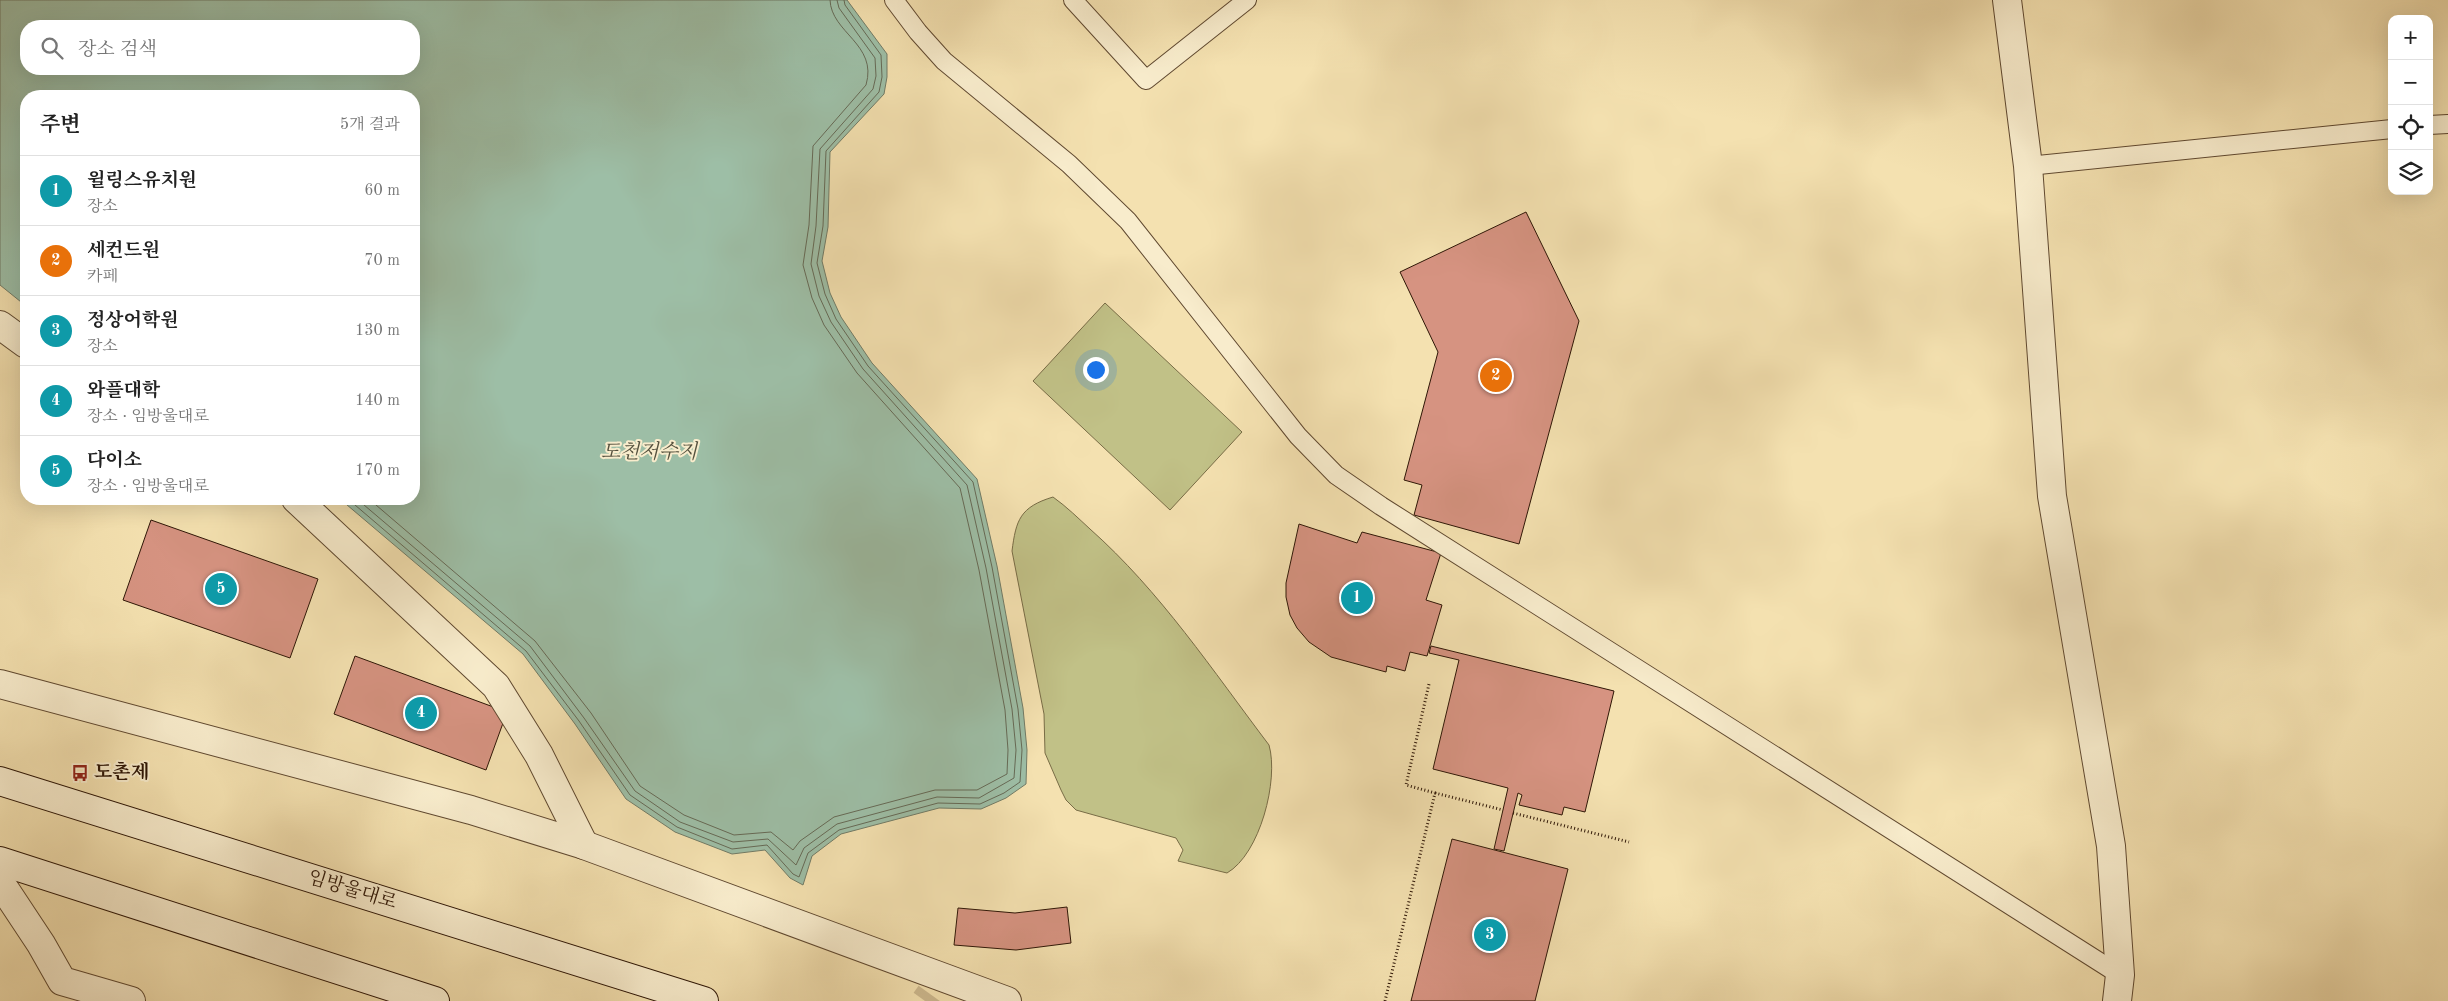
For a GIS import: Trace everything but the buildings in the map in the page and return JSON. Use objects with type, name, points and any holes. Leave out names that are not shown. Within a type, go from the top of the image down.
[{"type":"street","points":[[2006,0],[2028,166],[2052,496],[2111,846],[2119,988]]},
{"type":"street","points":[[0,325],[20,340]]},
{"type":"street","points":[[302,505],[496,686],[539,755],[584,845]]},
{"type":"street","points":[[0,684],[471,810],[584,845],[934,986],[1007,1001]]},
{"type":"street","name":"임방울대로","points":[[0,780],[704,1001]]},
{"type":"street","points":[[0,861],[435,1001]]},
{"type":"street","points":[[0,882],[41,944],[62,981],[131,1001]]},
{"type":"lane","points":[[894,0],[918,32],[944,61],[1069,164],[1128,221],[1298,436],[1336,476],[2119,988]]},
{"type":"lane","points":[[1073,0],[1146,80],[1247,0]]},
{"type":"lane","points":[[2433,125],[2448,124]]},
{"type":"lane","points":[[2028,166],[2388,129]]},
{"type":"path","points":[[1429,684],[1406,785],[1503,810]]},
{"type":"path","points":[[1385,1001],[1435,793]]},
{"type":"path","points":[[1513,813],[1629,842]]},
{"type":"green space","points":[[1105,303],[1242,432],[1170,510],[1033,381]]},
{"type":"green space","points":[[1053,497],[1090,529],[1140,578],[1185,632],[1269,745],[1271,777],[1264,815],[1249,850],[1239,863],[1227,873],[1178,861],[1183,850],[1176,838],[1076,810],[1066,800],[1061,790],[1045,753],[1044,714],[1012,551],[1015,531],[1022,516],[1033,505]]},
{"type":"water","name":"도천저수지","points":[[0,0],[847,0],[887,54],[887,77],[884,94],[830,152],[828,227],[822,261],[830,293],[841,317],[872,363],[977,479],[997,566],[1023,708],[1027,750],[1026,784],[1006,798],[981,809],[939,808],[841,834],[812,856],[803,885],[790,878],[765,850],[732,854],[675,832],[626,799],[575,724],[523,654],[347,505],[420,505],[420,90],[20,90],[20,301],[0,285]]},
{"type":"tunnel","points":[[925,1001],[930,994]]},
{"type":"place","name":"세컨드원","points":[[1496,376]]},
{"type":"place","name":"다이소","points":[[221,589]]},
{"type":"place","name":"윌링스유치원","points":[[1357,598]]},
{"type":"place","name":"와플대학","points":[[421,713]]},
{"type":"place","name":"도촌제","points":[[80,773]]},
{"type":"place","name":"정상어학원","points":[[1490,935]]}]
